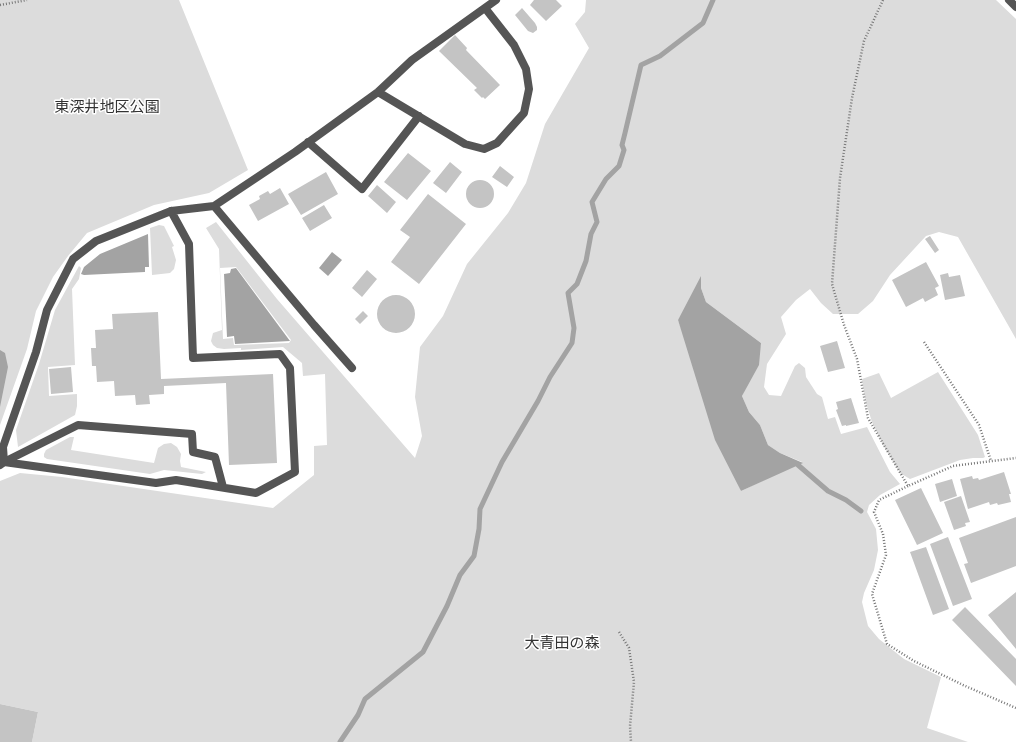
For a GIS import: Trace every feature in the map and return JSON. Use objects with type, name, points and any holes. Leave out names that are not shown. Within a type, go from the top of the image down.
[{"type":"street","points":[[2,464],[3,447],[36,352],[47,310],[73,259],[96,241],[171,211],[214,206],[378,92],[412,60],[496,0]]},
{"type":"street","points":[[1009,0],[1016,7]]},
{"type":"street","points":[[378,92],[465,144],[484,149],[497,143],[524,113],[529,90],[526,69],[514,44],[485,8]]},
{"type":"street","points":[[308,142],[362,188],[419,116]]},
{"type":"street","points":[[214,206],[309,320],[352,368]]},
{"type":"street","points":[[2,464],[156,483],[176,480],[256,493],[295,472],[290,368],[280,354],[193,358],[189,244],[171,211]]},
{"type":"street","points":[[2,464],[78,425],[192,434],[193,452],[215,457],[223,488]]},
{"type":"path","points":[[0,5],[27,0]]},
{"type":"path","points":[[883,0],[864,41],[852,98],[840,178],[832,284],[856,359],[868,418],[908,486]]},
{"type":"path","points":[[924,342],[979,425],[991,461]]},
{"type":"path","points":[[1016,458],[952,466],[879,500],[874,512],[882,534],[886,555],[872,594],[887,644],[928,668],[1016,708]]},
{"type":"path","points":[[619,632],[629,648],[634,682],[630,726],[631,742]]},
{"type":"green space","name":"東深井地区公園","points":[[0,0],[179,0],[248,170],[209,193],[154,205],[87,233],[53,277],[36,311],[27,349],[0,425]]},
{"type":"green space","name":"大青田の森","points":[[586,0],[996,0],[1016,19],[1016,339],[958,237],[939,232],[926,236],[890,275],[873,301],[858,314],[833,314],[821,303],[810,289],[796,300],[781,317],[786,334],[767,364],[764,387],[769,395],[781,396],[795,366],[799,363],[805,368],[806,377],[817,394],[822,397],[828,419],[835,417],[841,434],[867,427],[890,472],[900,484],[880,495],[869,505],[867,512],[876,529],[878,550],[874,570],[864,593],[862,602],[868,626],[879,639],[904,659],[941,677],[927,728],[968,742],[32,742],[38,712],[0,704],[0,481],[20,473],[62,477],[273,508],[314,475],[314,446],[327,445],[325,374],[303,376],[302,363],[283,347],[241,350],[241,348],[224,349],[217,348],[211,341],[213,333],[222,330],[219,249],[206,228],[216,222],[277,299],[415,458],[422,436],[415,397],[420,347],[443,316],[467,264],[508,213],[526,183],[545,124],[589,48],[575,24],[585,12]],"holes":[[[236,267],[291,340],[289,343],[234,345],[233,338],[223,339],[220,268]],[[701,288],[706,302],[761,343],[742,396],[749,412],[760,425],[768,445],[780,453],[802,462],[741,491],[678,320]]]},
{"type":"green space","points":[[159,225],[164,226],[174,246],[172,247],[176,260],[174,269],[170,273],[152,275],[150,228]]},
{"type":"green space","points":[[79,266],[81,268],[79,279],[72,289],[75,365],[48,367],[49,396],[77,394],[75,415],[18,447],[16,430],[39,364],[55,310]]},
{"type":"green space","points":[[938,372],[978,435],[985,457],[960,460],[910,479],[900,473],[883,445],[872,422],[866,403],[862,379],[879,373],[891,398]]},
{"type":"green space","points":[[70,437],[74,437],[71,450],[154,463],[158,448],[164,444],[171,443],[177,447],[181,454],[181,467],[206,472],[202,474],[164,470],[150,474],[47,459],[44,457],[46,450]]},
{"type":"shaded area","points":[[148,234],[149,267],[145,267],[145,272],[81,274],[84,267],[100,254]]},
{"type":"shaded area","points":[[332,252],[342,260],[328,276],[319,268]]},
{"type":"shaded area","points":[[236,268],[290,341],[235,344],[234,336],[227,337],[224,274],[230,273],[231,269]]},
{"type":"shaded area","points":[[701,276],[701,288],[706,302],[761,343],[759,365],[742,396],[749,412],[760,425],[768,445],[780,453],[803,463],[741,491],[715,440],[678,320]]},
{"type":"shaded area","points":[[0,350],[5,353],[8,367],[0,407]]},
{"type":"building","points":[[534,0],[556,0],[562,6],[546,21],[530,5]]},
{"type":"building","points":[[522,8],[537,27],[537,30],[533,33],[528,31],[515,15]]},
{"type":"building","points":[[455,35],[467,48],[466,50],[500,85],[485,99],[474,90],[477,88],[439,51]]},
{"type":"building","points":[[408,153],[431,171],[407,200],[384,182]]},
{"type":"building","points":[[450,162],[462,172],[446,193],[433,183]]},
{"type":"building","points":[[500,166],[514,177],[507,187],[492,177]]},
{"type":"building","points":[[326,172],[338,194],[301,215],[288,194]]},
{"type":"building","points":[[480,180],[486,181],[490,184],[493,188],[493,200],[490,204],[486,207],[480,208],[474,207],[470,204],[467,200],[466,194],[467,188],[470,184],[474,181]]},
{"type":"building","points":[[377,185],[396,202],[387,213],[368,196]]},
{"type":"building","points":[[280,188],[289,204],[258,221],[249,205],[260,199],[259,196],[268,191],[270,194]]},
{"type":"building","points":[[428,194],[466,224],[419,284],[391,262],[410,237],[400,230]]},
{"type":"building","points":[[324,205],[332,218],[310,231],[302,218]]},
{"type":"building","points":[[930,236],[939,250],[935,253],[925,239]]},
{"type":"building","points":[[926,262],[939,286],[935,288],[938,295],[925,302],[923,298],[906,307],[892,280]]},
{"type":"building","points":[[367,270],[377,279],[362,297],[352,288]]},
{"type":"building","points":[[948,273],[949,277],[960,275],[965,296],[945,300],[940,275]]},
{"type":"building","points":[[392,295],[400,295],[410,300],[414,307],[414,321],[410,328],[400,333],[392,333],[382,328],[380,325],[377,318],[377,310],[382,300],[385,298]]},
{"type":"building","points":[[363,311],[368,316],[360,324],[355,319]]},
{"type":"building","points":[[158,312],[161,379],[273,374],[277,463],[229,465],[226,383],[164,386],[164,394],[149,395],[150,404],[136,405],[135,395],[115,396],[114,381],[97,382],[96,366],[92,366],[91,348],[96,348],[95,330],[113,329],[112,314]]},
{"type":"building","points":[[837,341],[845,368],[828,372],[820,346]]},
{"type":"building","points":[[71,367],[73,392],[51,394],[49,369]]},
{"type":"building","points":[[851,398],[859,423],[842,426],[836,410],[838,409],[836,402]]},
{"type":"building","points":[[1004,472],[1011,494],[1009,494],[1011,502],[990,505],[989,502],[968,509],[960,479],[972,476],[973,479],[978,478],[979,480]]},
{"type":"building","points":[[952,479],[957,496],[940,502],[935,484]]},
{"type":"building","points":[[921,488],[943,533],[917,545],[895,500]]},
{"type":"building","points":[[961,496],[970,522],[965,523],[966,526],[954,530],[944,502]]},
{"type":"building","points":[[1016,517],[1016,566],[971,583],[964,564],[968,563],[959,538]]},
{"type":"building","points":[[948,537],[972,599],[953,606],[930,544]]},
{"type":"building","points":[[926,547],[949,609],[933,615],[910,552]]},
{"type":"building","points":[[1016,592],[1016,649],[988,615]]},
{"type":"building","points":[[965,607],[1016,659],[1016,686],[952,620]]},
{"type":"building","points":[[0,704],[38,712],[32,742],[0,742]]},
{"type":"waterway","points":[[340,742],[358,715],[365,699],[423,652],[447,606],[460,575],[474,556],[479,529],[480,509],[502,462],[538,401],[550,377],[572,343],[574,328],[568,293],[577,284],[586,261],[591,234],[597,222],[592,202],[606,179],[619,166],[624,150],[622,145],[641,65],[660,56],[703,23],[713,0]]},
{"type":"waterway","points":[[798,465],[828,491],[846,500],[861,511]]}]
